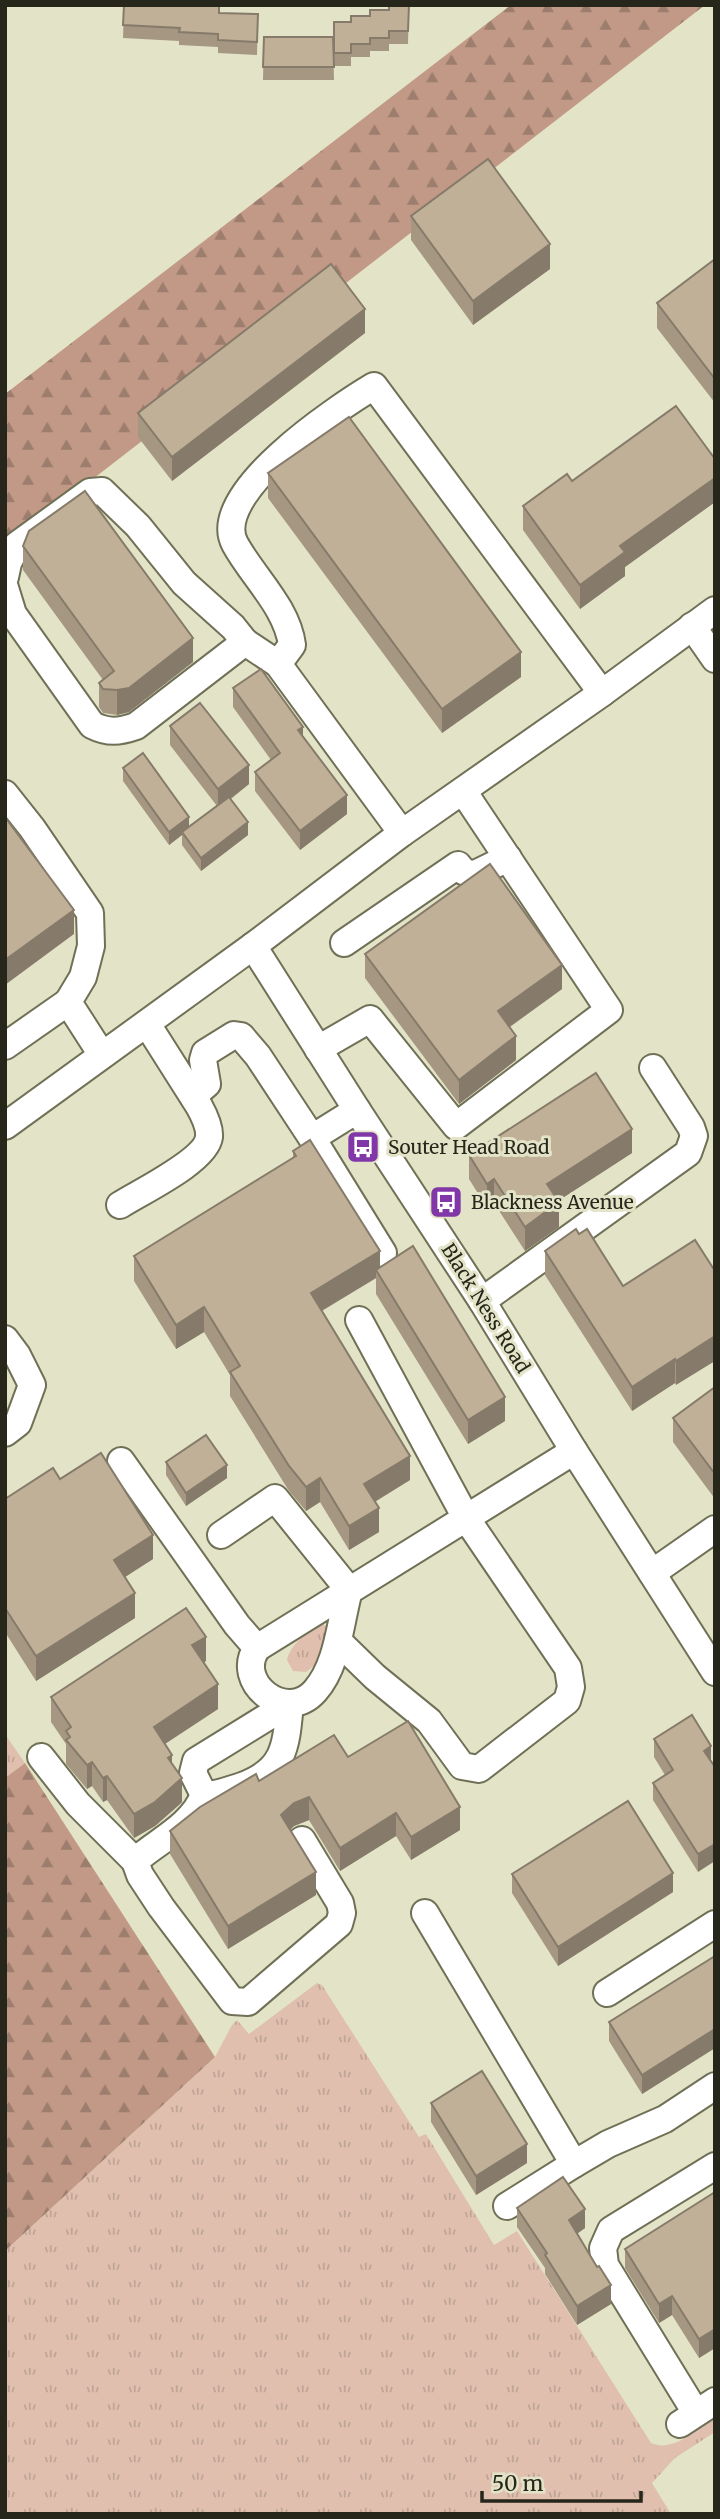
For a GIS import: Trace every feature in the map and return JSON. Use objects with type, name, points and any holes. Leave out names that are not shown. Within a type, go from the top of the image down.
[{"type":"street","points":[[278,664],[292,645],[290,628],[233,541],[231,519],[241,496],[268,467],[350,400],[374,386],[602,693]]},
{"type":"street","points":[[5,577],[8,563],[17,545],[90,492],[102,491],[138,526],[184,583],[233,627],[245,642],[278,664],[402,833]]},
{"type":"street","points":[[5,588],[13,614],[92,724],[105,731],[121,731],[136,726],[245,642]]},
{"type":"street","points":[[5,1126],[253,946],[402,833],[715,610]]},
{"type":"street","points":[[692,626],[715,659]]},
{"type":"street","points":[[318,1049],[370,1019],[457,1126],[609,1010],[463,791]]},
{"type":"street","points":[[5,794],[32,828],[90,914],[91,946],[83,977],[68,1002],[5,1046]]},
{"type":"street","points":[[344,943],[458,865],[463,871],[473,875],[508,858]]},
{"type":"street","name":"Black Ness Road","points":[[253,946],[482,1301],[715,1672]]},
{"type":"street","points":[[68,1002],[102,1055]]},
{"type":"street","points":[[120,1205],[183,1167],[207,1146],[209,1131],[205,1118],[147,1024]]},
{"type":"street","points":[[193,1096],[207,1084],[203,1060],[205,1053],[234,1035],[241,1036],[258,1056],[312,1138],[383,1253]]},
{"type":"street","points":[[482,1301],[688,1153],[694,1136],[691,1127],[653,1068]]},
{"type":"street","points":[[312,1138],[357,1110]]},
{"type":"street","points":[[338,1641],[375,1677],[429,1721],[462,1766],[471,1769],[479,1769],[567,1701],[571,1687],[568,1668],[466,1518],[359,1320]]},
{"type":"street","points":[[5,1339],[17,1355],[32,1385],[18,1423],[5,1433]]},
{"type":"street","points":[[349,1590],[338,1641],[327,1670],[313,1693],[298,1703],[276,1702],[258,1687],[250,1666],[257,1648],[349,1590],[574,1451]]},
{"type":"street","points":[[121,1461],[237,1625],[257,1648]]},
{"type":"street","points":[[221,1535],[275,1499],[349,1590]]},
{"type":"street","points":[[652,1573],[715,1529]]},
{"type":"street","points":[[204,1795],[215,1795],[252,1782],[269,1773],[277,1765],[285,1748],[290,1703]]},
{"type":"street","points":[[204,1795],[192,1773],[196,1760],[290,1703]]},
{"type":"street","points":[[41,1757],[78,1804],[135,1861],[140,1875],[161,1907],[232,2001],[248,2002],[339,1924],[342,1913],[340,1903],[302,1840]]},
{"type":"street","points":[[135,1861],[183,1825],[198,1810],[204,1795]]},
{"type":"street","points":[[425,1913],[574,2164]]},
{"type":"street","points":[[607,1993],[715,1924]]},
{"type":"street","points":[[508,2206],[608,2144],[665,2119],[715,2086]]},
{"type":"street","points":[[697,2412],[605,2265],[603,2248],[611,2230],[715,2166]]},
{"type":"green space","points":[[511,5],[705,5],[5,547],[5,394]]},
{"type":"green space","points":[[322,1623],[328,1628],[328,1633],[314,1666],[306,1672],[293,1671],[287,1660],[292,1649],[306,1633]]},
{"type":"green space","points":[[5,1734],[25,1763],[5,1778]]},
{"type":"green space","points":[[25,1763],[215,2057],[5,2251],[5,1778]]},
{"type":"green space","points":[[317,1983],[322,1985],[419,2137],[426,2134],[494,2245],[517,2231],[651,2443],[667,2445],[676,2442],[715,2419],[715,2432],[675,2458],[652,2483],[671,2514],[5,2514],[5,2251],[215,2057],[237,2020],[249,2034]]},
{"type":"building","points":[[124,5],[219,6],[219,13],[258,14],[257,42],[218,40],[218,34],[179,32],[180,28],[123,25]]},
{"type":"building","points":[[389,5],[409,5],[408,31],[389,31],[389,38],[370,38],[370,44],[351,44],[351,53],[334,53],[334,22],[351,22],[351,16],[370,16],[370,10],[389,10]]},
{"type":"building","points":[[264,37],[333,37],[334,67],[263,67]]},
{"type":"building","points":[[488,159],[550,244],[473,301],[411,216]]},
{"type":"building","points":[[715,259],[715,379],[657,303]]},
{"type":"building","points":[[331,264],[365,309],[172,457],[138,413]]},
{"type":"building","points":[[676,406],[715,459],[715,478],[620,546],[625,552],[580,585],[523,506],[567,474],[572,481]]},
{"type":"building","points":[[349,417],[521,652],[442,709],[268,473]]},
{"type":"building","points":[[85,491],[193,638],[129,688],[103,689],[99,683],[114,671],[23,546],[29,531]]},
{"type":"building","points":[[261,669],[303,727],[298,730],[347,795],[300,831],[255,772],[280,753],[233,688]]},
{"type":"building","points":[[200,703],[249,765],[218,789],[170,726]]},
{"type":"building","points":[[143,753],[189,817],[169,832],[123,768]]},
{"type":"building","points":[[229,797],[248,822],[201,858],[182,832]]},
{"type":"building","points":[[5,817],[74,910],[5,960]]},
{"type":"building","points":[[490,864],[562,965],[498,1011],[516,1036],[459,1080],[365,954]]},
{"type":"building","points":[[596,1073],[632,1129],[547,1184],[559,1202],[525,1227],[494,1179],[487,1184],[469,1155]]},
{"type":"building","points":[[310,1140],[380,1251],[311,1293],[410,1456],[364,1484],[379,1508],[349,1526],[320,1478],[306,1487],[289,1466],[230,1372],[240,1366],[204,1307],[176,1325],[134,1256],[296,1156],[293,1151]]},
{"type":"building","points":[[576,1229],[579,1234],[587,1229],[623,1286],[695,1240],[715,1271],[715,1336],[632,1387],[545,1251]]},
{"type":"building","points":[[413,1246],[505,1397],[468,1420],[376,1270]]},
{"type":"building","points":[[715,1387],[715,1474],[673,1418]]},
{"type":"building","points":[[206,1435],[227,1465],[186,1493],[166,1462]]},
{"type":"building","points":[[101,1453],[153,1535],[114,1560],[135,1593],[36,1656],[5,1608],[5,1499],[53,1468],[60,1479]]},
{"type":"building","points":[[186,1608],[206,1637],[192,1645],[218,1684],[154,1727],[172,1755],[168,1758],[182,1778],[155,1802],[134,1814],[107,1776],[103,1778],[92,1762],[87,1765],[66,1740],[70,1737],[66,1731],[71,1727],[51,1697]]},
{"type":"building","points":[[692,1715],[711,1746],[704,1751],[715,1767],[715,1844],[698,1854],[653,1783],[673,1770],[654,1739]]},
{"type":"building","points":[[408,1721],[460,1807],[411,1837],[396,1813],[340,1848],[309,1797],[294,1803],[281,1815],[316,1872],[228,1926],[170,1831],[200,1807],[256,1774],[259,1781],[334,1735],[348,1757]]},
{"type":"building","points":[[628,1801],[673,1873],[558,1947],[512,1874]]},
{"type":"building","points":[[715,1956],[715,2029],[642,2075],[609,2022]]},
{"type":"building","points":[[482,2071],[527,2144],[476,2176],[431,2103]]},
{"type":"building","points":[[563,2177],[585,2209],[569,2220],[611,2285],[577,2306],[517,2208]]},
{"type":"building","points":[[715,2192],[715,2329],[699,2339],[672,2296],[659,2304],[625,2249]]},
{"type":"place","name":"Souter Head Road","points":[[363,1147]]},
{"type":"place","name":"Blackness Avenue","points":[[446,1202]]}]
